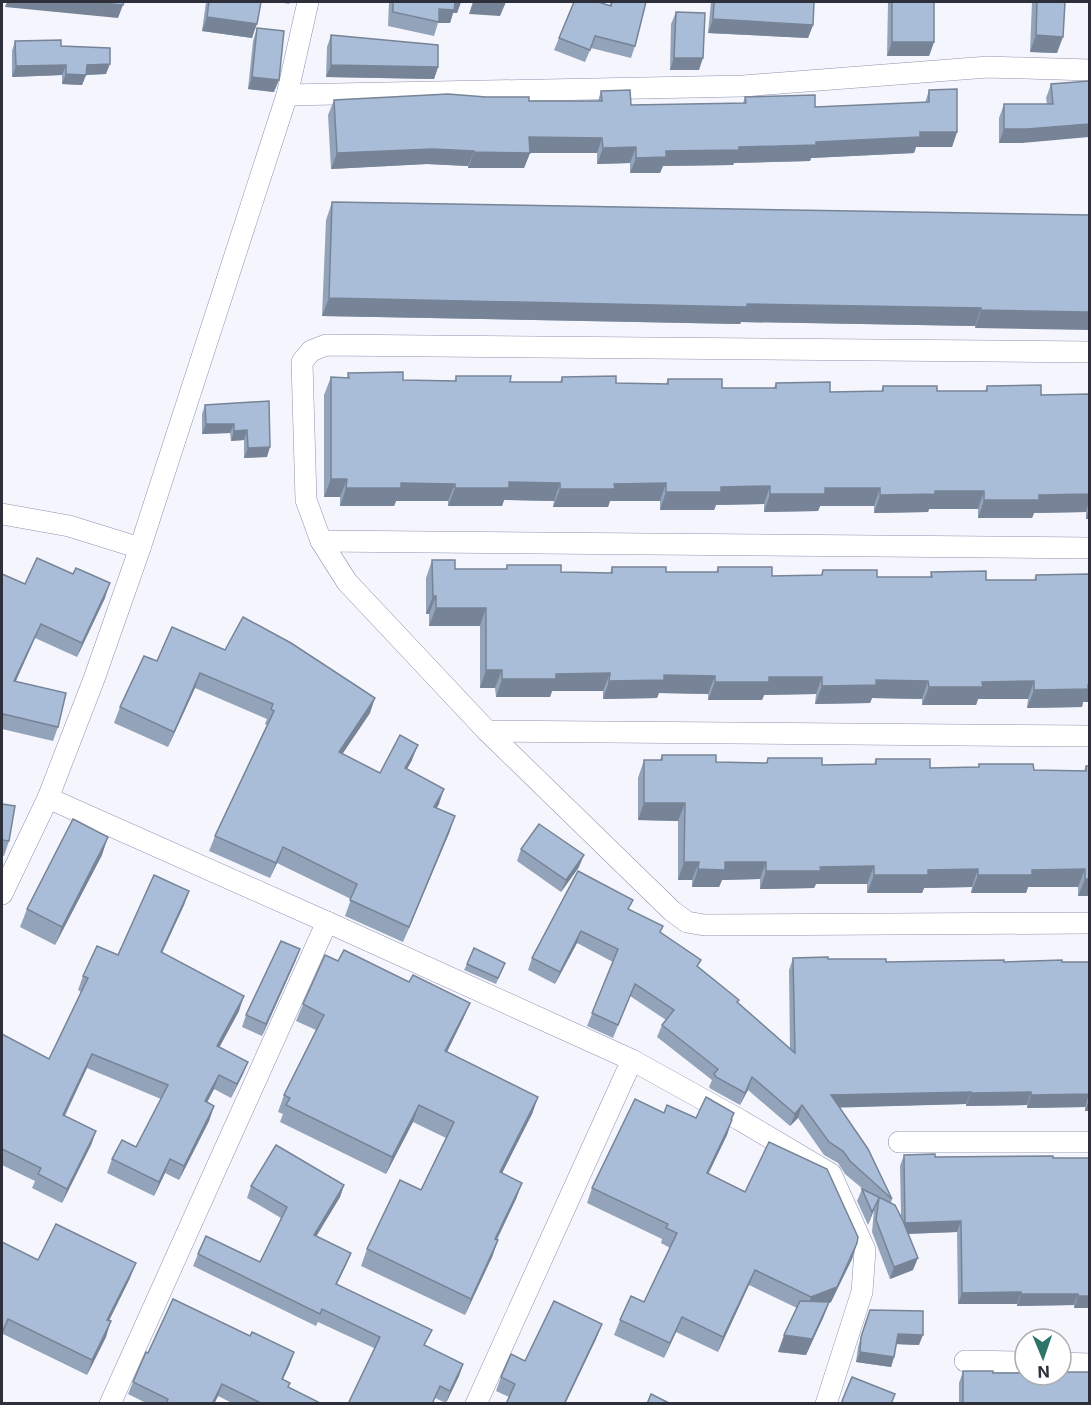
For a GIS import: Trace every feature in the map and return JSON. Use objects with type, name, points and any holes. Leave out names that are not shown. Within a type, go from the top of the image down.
[{"type":"street","points":[[2,894],[48,798],[94,679],[140,548],[287,95],[308,2]]},
{"type":"street","points":[[287,95],[743,86],[988,67],[1089,70]]},
{"type":"street","points":[[1089,352],[326,345],[311,351],[302,362],[306,500],[321,541],[347,582],[487,731],[672,911],[687,922],[705,925],[1089,923]]},
{"type":"street","points":[[2,514],[69,526],[140,548]]},
{"type":"street","points":[[321,541],[1089,548]]},
{"type":"street","points":[[487,731],[1089,736]]},
{"type":"street","points":[[48,798],[632,1060],[831,1174],[865,1250],[862,1292],[826,1404]]},
{"type":"street","points":[[111,1404],[327,922]]},
{"type":"street","points":[[476,1404],[632,1060]]},
{"type":"street","points":[[899,1142],[1089,1142]]},
{"type":"street","points":[[965,1361],[1013,1362]]},
{"type":"street","points":[[1073,1363],[1089,1364]]},
{"type":"building","points":[[92,2],[124,2],[123,5]]},
{"type":"building","points":[[209,2],[261,2],[257,24],[207,17]]},
{"type":"building","points":[[393,2],[455,2],[454,10],[439,9],[439,22],[393,12]]},
{"type":"building","points":[[574,2],[598,2],[611,6],[612,2],[646,2],[635,46],[595,36],[590,50],[559,38]]},
{"type":"building","points":[[714,2],[814,2],[813,25],[713,19]]},
{"type":"building","points":[[892,2],[934,2],[934,42],[892,42]]},
{"type":"building","points":[[1037,2],[1065,2],[1063,37],[1036,35]]},
{"type":"building","points":[[676,12],[705,13],[703,58],[674,58]]},
{"type":"building","points":[[257,28],[284,31],[279,80],[252,77]]},
{"type":"building","points":[[331,35],[438,45],[438,67],[331,65]]},
{"type":"building","points":[[61,40],[61,46],[110,48],[110,64],[87,65],[86,75],[66,74],[66,65],[16,66],[15,41]]},
{"type":"building","points":[[1089,81],[1089,124],[1004,129],[1004,104],[1053,104],[1051,84]]},
{"type":"building","points":[[957,89],[957,132],[920,132],[920,137],[816,142],[816,145],[739,147],[739,150],[666,151],[666,157],[636,158],[636,147],[603,148],[602,138],[529,137],[530,153],[433,149],[337,153],[334,100],[448,94],[529,97],[529,101],[602,101],[601,91],[630,90],[631,105],[746,103],[745,97],[815,95],[815,107],[929,102],[929,90]]},
{"type":"building","points":[[332,202],[1089,215],[1089,312],[981,310],[981,308],[747,304],[747,307],[329,298]]},
{"type":"building","points":[[403,372],[403,380],[456,381],[456,376],[511,376],[510,382],[562,382],[562,377],[616,376],[616,383],[668,384],[668,379],[722,379],[722,388],[776,388],[776,383],[830,382],[830,392],[883,391],[883,386],[937,386],[937,391],[987,391],[987,386],[1041,385],[1041,395],[1089,394],[1089,494],[1039,495],[1039,500],[984,500],[984,491],[935,491],[935,494],[880,495],[880,488],[825,488],[825,494],[770,494],[770,486],[721,487],[721,492],[666,492],[666,483],[614,484],[615,489],[560,489],[560,483],[509,482],[509,488],[455,488],[455,484],[401,483],[401,488],[346,488],[347,479],[331,479],[331,377],[349,378],[348,373]]},
{"type":"building","points":[[269,401],[270,447],[248,448],[247,430],[234,431],[234,424],[206,424],[205,405]]},
{"type":"building","points":[[37,558],[73,574],[76,568],[110,583],[82,643],[41,624],[14,681],[66,693],[58,727],[3,714],[2,722],[2,574],[25,584]]},
{"type":"building","points":[[432,560],[455,560],[455,569],[507,569],[507,565],[561,565],[561,572],[612,573],[612,567],[666,567],[666,572],[718,572],[718,567],[772,567],[772,576],[822,575],[823,570],[877,570],[877,577],[932,577],[931,572],[986,571],[986,580],[1036,580],[1036,575],[1089,574],[1089,685],[1088,689],[1034,690],[1034,681],[982,682],[983,687],[929,687],[928,681],[876,680],[876,685],[822,686],[822,677],[769,677],[769,682],[715,682],[715,676],[664,675],[664,680],[609,681],[610,673],[556,674],[556,679],[502,679],[502,670],[486,670],[486,608],[436,608],[436,596],[433,596]]},
{"type":"building","points":[[243,617],[291,643],[375,698],[339,752],[380,773],[400,735],[418,745],[405,768],[444,789],[434,807],[455,816],[409,927],[350,900],[357,884],[283,847],[276,863],[215,836],[274,711],[271,709],[273,704],[200,673],[174,732],[120,707],[144,656],[157,661],[172,627],[225,650]]},
{"type":"building","points":[[662,755],[716,755],[716,762],[767,763],[768,758],[822,758],[822,765],[876,764],[876,759],[930,759],[930,768],[979,767],[979,764],[1033,764],[1034,770],[1086,771],[1086,766],[1089,766],[1089,879],[1085,879],[1085,869],[1032,870],[1032,875],[978,875],[978,869],[928,870],[928,875],[874,875],[874,866],[820,867],[821,871],[766,871],[766,862],[725,862],[725,870],[698,869],[699,862],[684,862],[685,803],[644,803],[644,760],[662,760]]},
{"type":"building","points":[[2,804],[15,806],[9,841],[2,840]]},
{"type":"building","points":[[73,819],[108,837],[62,927],[27,909]]},
{"type":"building","points":[[539,824],[584,855],[566,880],[521,849]]},
{"type":"building","points":[[578,871],[633,900],[628,909],[663,926],[660,932],[701,960],[697,966],[739,1000],[737,1002],[795,1053],[793,958],[886,959],[886,962],[1062,960],[1062,962],[1089,962],[1089,1094],[1031,1095],[1031,1092],[971,1092],[831,1095],[868,1149],[892,1199],[850,1161],[843,1151],[829,1142],[802,1105],[795,1114],[752,1077],[745,1093],[716,1077],[714,1074],[718,1069],[662,1025],[674,1010],[635,984],[618,1025],[592,1013],[618,949],[581,931],[560,972],[532,958]]},
{"type":"building","points":[[154,875],[189,891],[161,952],[244,996],[217,1046],[248,1062],[237,1084],[219,1075],[205,1101],[214,1106],[184,1166],[170,1159],[159,1182],[112,1159],[122,1140],[136,1147],[168,1085],[92,1054],[63,1115],[96,1131],[67,1189],[38,1174],[41,1168],[2,1149],[2,1034],[49,1059],[88,978],[83,976],[97,946],[118,955]]},
{"type":"building","points":[[281,941],[300,949],[266,1024],[246,1015]]},
{"type":"building","points":[[474,948],[505,963],[498,978],[467,964]]},
{"type":"building","points":[[344,950],[409,982],[413,975],[470,1003],[445,1051],[538,1097],[500,1172],[522,1183],[495,1239],[498,1240],[471,1299],[367,1249],[400,1180],[421,1190],[454,1122],[419,1105],[392,1157],[286,1105],[290,1098],[284,1095],[324,1015],[303,1004],[325,955],[338,961]]},
{"type":"building","points":[[706,1097],[734,1113],[707,1173],[745,1192],[769,1142],[827,1169],[858,1237],[837,1287],[811,1297],[755,1270],[723,1337],[682,1317],[670,1343],[620,1320],[631,1296],[644,1302],[677,1233],[666,1228],[668,1224],[592,1188],[635,1099],[664,1113],[667,1105],[696,1118]]},
{"type":"building","points":[[276,1145],[344,1185],[314,1235],[351,1253],[336,1284],[432,1330],[424,1345],[463,1364],[450,1391],[440,1386],[432,1404],[348,1404],[380,1337],[322,1309],[320,1314],[198,1254],[206,1236],[260,1262],[287,1207],[251,1186]]},
{"type":"building","points":[[935,1154],[935,1157],[1089,1158],[1089,1296],[1021,1294],[1021,1292],[962,1293],[961,1221],[905,1223],[904,1155]]},
{"type":"building","points":[[862,1189],[895,1205],[918,1258],[894,1267],[876,1220],[879,1198],[872,1212]]},
{"type":"building","points":[[56,1224],[136,1263],[107,1320],[111,1321],[92,1360],[8,1319],[2,1333],[2,1242],[38,1260]]},
{"type":"building","points":[[173,1299],[250,1336],[252,1332],[294,1352],[282,1379],[290,1383],[288,1387],[322,1404],[263,1404],[222,1384],[212,1404],[166,1404],[168,1399],[133,1382]]},
{"type":"building","points":[[554,1301],[602,1324],[564,1404],[506,1404],[515,1384],[501,1377],[511,1354],[525,1361]]},
{"type":"building","points":[[800,1301],[829,1302],[812,1339],[784,1335]]},
{"type":"building","points":[[870,1310],[923,1311],[923,1335],[898,1334],[894,1357],[860,1352],[861,1337]]},
{"type":"building","points":[[963,1371],[1013,1373],[1013,1387],[1073,1387],[1073,1372],[1089,1372],[1089,1404],[963,1403]]},
{"type":"building","points":[[852,1377],[895,1394],[891,1404],[846,1404],[842,1401]]},
{"type":"building","points":[[651,1394],[671,1404],[647,1404]]}]
